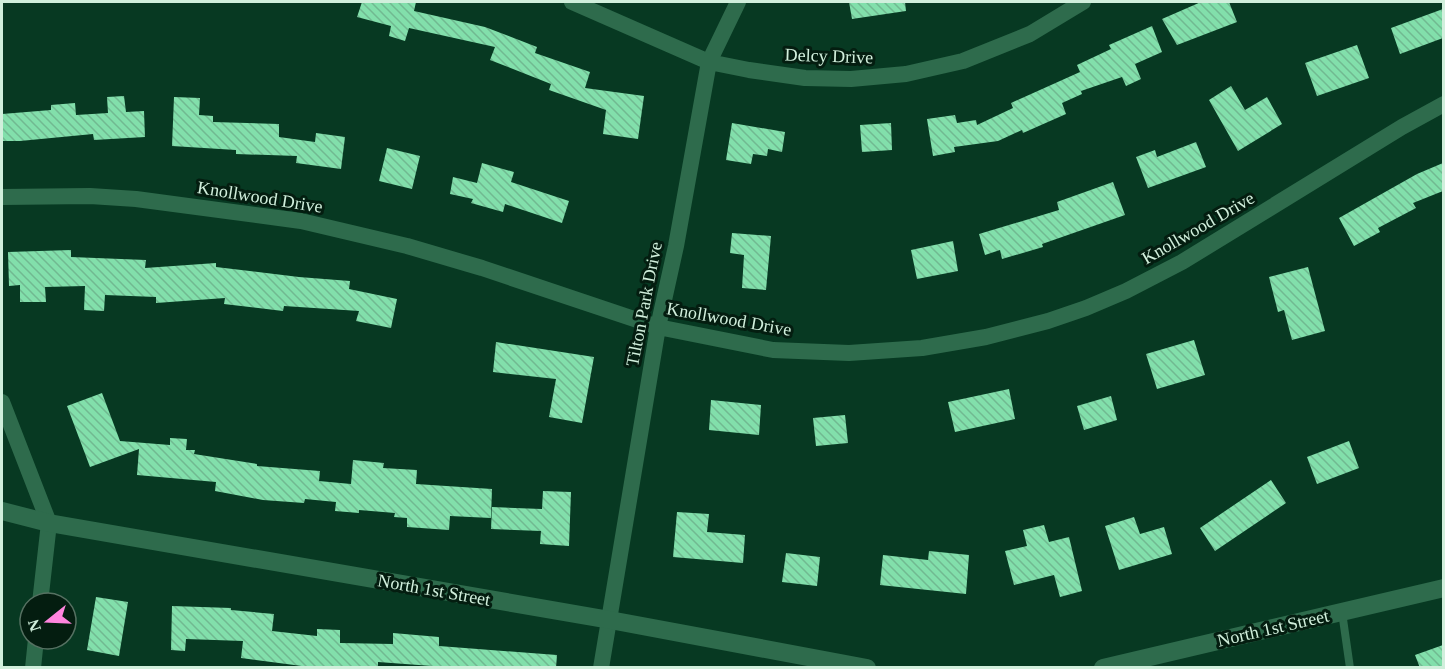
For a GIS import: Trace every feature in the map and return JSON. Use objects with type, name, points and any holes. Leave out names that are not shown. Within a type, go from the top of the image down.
[{"type":"street","name":"Delcy Drive","points":[[572,2],[709,62],[805,78],[851,79],[906,74],[963,61],[1030,34],[1083,2]]},
{"type":"street","name":"Tilton Park Drive","points":[[601,668],[658,327],[676,246],[709,62],[738,2]]},
{"type":"street","name":"Knollwood Drive","points":[[2,197],[90,196],[136,199],[301,221],[439,255],[658,327],[773,350],[849,353],[922,348],[986,337],[1048,321],[1086,308],[1162,274],[1443,104]]},
{"type":"street","points":[[2,402],[50,524],[42,591]]},
{"type":"street","name":"North 1st Street","points":[[2,511],[50,524],[609,620],[867,668]]},
{"type":"street","name":"North 1st Street","points":[[1103,668],[1443,588]]},
{"type":"street","points":[[33,668],[35,651]]},
{"type":"lane","points":[[1342,612],[1350,668]]},
{"type":"building","points":[[362,2],[416,2],[414,11],[485,27],[537,47],[535,53],[590,72],[585,88],[644,96],[638,139],[603,134],[606,110],[549,90],[551,84],[490,60],[495,47],[409,28],[405,41],[389,36],[391,26],[357,17]]},
{"type":"building","points":[[849,2],[905,2],[906,11],[852,19]]},
{"type":"building","points":[[1201,2],[1229,2],[1237,22],[1177,45],[1162,19]]},
{"type":"building","points":[[1443,9],[1443,38],[1400,54],[1391,28]]},
{"type":"building","points":[[1152,26],[1162,52],[1135,64],[1141,79],[1126,86],[1122,77],[1081,91],[1082,94],[1062,103],[1066,114],[1023,133],[1022,130],[998,141],[954,147],[955,152],[933,156],[927,119],[955,115],[957,123],[976,120],[977,125],[1013,108],[1011,103],[1080,72],[1077,65],[1111,49],[1109,45]]},
{"type":"building","points":[[1357,45],[1369,78],[1317,96],[1305,63]]},
{"type":"building","points":[[1231,86],[1245,110],[1267,97],[1282,124],[1238,151],[1209,100]]},
{"type":"building","points":[[124,96],[126,112],[144,111],[145,137],[94,140],[93,134],[2,141],[2,114],[51,110],[51,105],[75,103],[76,115],[108,113],[107,97]]},
{"type":"building","points":[[174,97],[200,98],[199,115],[213,116],[213,122],[279,124],[279,137],[315,142],[316,133],[345,137],[341,169],[296,163],[297,156],[236,154],[236,150],[172,146]]},
{"type":"building","points":[[732,123],[785,132],[782,152],[768,149],[767,156],[753,154],[751,164],[726,160]]},
{"type":"building","points":[[891,123],[892,150],[862,152],[860,125]]},
{"type":"building","points":[[1196,142],[1206,167],[1148,188],[1136,157],[1155,150],[1157,157]]},
{"type":"building","points":[[387,148],[420,156],[412,189],[379,181]]},
{"type":"building","points":[[482,163],[514,172],[511,182],[569,201],[562,223],[505,204],[503,212],[471,203],[473,199],[450,194],[453,177],[477,183]]},
{"type":"building","points":[[1443,163],[1443,191],[1413,203],[1416,208],[1378,228],[1380,232],[1354,246],[1339,218],[1417,174]]},
{"type":"building","points":[[1113,182],[1125,215],[1042,244],[1043,247],[1002,259],[1000,250],[985,255],[979,234],[1059,210],[1057,202]]},
{"type":"building","points":[[732,233],[771,236],[766,290],[742,288],[744,255],[730,253]]},
{"type":"building","points":[[953,241],[958,271],[917,279],[911,250]]},
{"type":"building","points":[[71,250],[71,257],[146,260],[145,268],[216,263],[216,267],[350,281],[349,289],[397,299],[391,328],[356,321],[359,311],[284,306],[283,311],[224,304],[225,298],[156,303],[156,297],[105,295],[104,311],[84,310],[85,286],[45,287],[46,302],[20,302],[20,285],[9,286],[8,252]]},
{"type":"building","points":[[1308,267],[1325,331],[1292,340],[1284,310],[1278,312],[1269,277]]},
{"type":"building","points":[[1194,340],[1205,375],[1157,389],[1146,354]]},
{"type":"building","points":[[496,342],[594,357],[582,423],[549,417],[556,379],[493,372]]},
{"type":"building","points":[[1009,389],[1015,419],[955,432],[948,402]]},
{"type":"building","points":[[102,393],[120,441],[170,445],[170,438],[187,439],[186,450],[195,450],[194,454],[257,464],[257,466],[320,471],[319,481],[351,484],[353,460],[384,463],[383,468],[417,470],[416,484],[492,489],[491,518],[450,516],[449,530],[407,527],[407,518],[394,517],[395,513],[335,511],[336,502],[305,499],[304,503],[263,500],[215,491],[216,482],[137,475],[139,449],[90,467],[67,406]]},
{"type":"building","points":[[1111,396],[1117,420],[1084,430],[1077,406]]},
{"type":"building","points":[[711,400],[761,405],[759,435],[709,430]]},
{"type":"building","points":[[845,415],[848,443],[816,446],[813,418]]},
{"type":"building","points":[[1349,441],[1359,468],[1317,484],[1307,457]]},
{"type":"building","points":[[1271,480],[1286,503],[1215,551],[1200,528]]},
{"type":"building","points":[[543,491],[571,492],[569,546],[540,544],[541,531],[491,529],[492,507],[542,509]]},
{"type":"building","points":[[677,512],[709,514],[707,532],[745,535],[743,563],[673,557]]},
{"type":"building","points":[[1134,517],[1140,534],[1164,527],[1172,554],[1119,570],[1105,526]]},
{"type":"building","points":[[1044,525],[1049,542],[1069,537],[1082,591],[1060,597],[1054,575],[1014,585],[1005,551],[1027,546],[1023,530]]},
{"type":"building","points":[[929,551],[969,555],[966,594],[880,585],[883,555],[928,560]]},
{"type":"building","points":[[786,553],[820,557],[817,586],[782,582]]},
{"type":"building","points":[[96,597],[128,602],[119,656],[87,650]]},
{"type":"building","points":[[172,606],[231,608],[231,610],[274,614],[272,631],[317,636],[317,629],[340,630],[340,643],[393,644],[393,633],[439,637],[439,646],[557,655],[556,668],[459,668],[378,662],[378,668],[317,668],[241,658],[243,641],[186,639],[185,651],[171,650]]},
{"type":"building","points":[[1443,645],[1443,668],[1420,668],[1415,655]]}]
